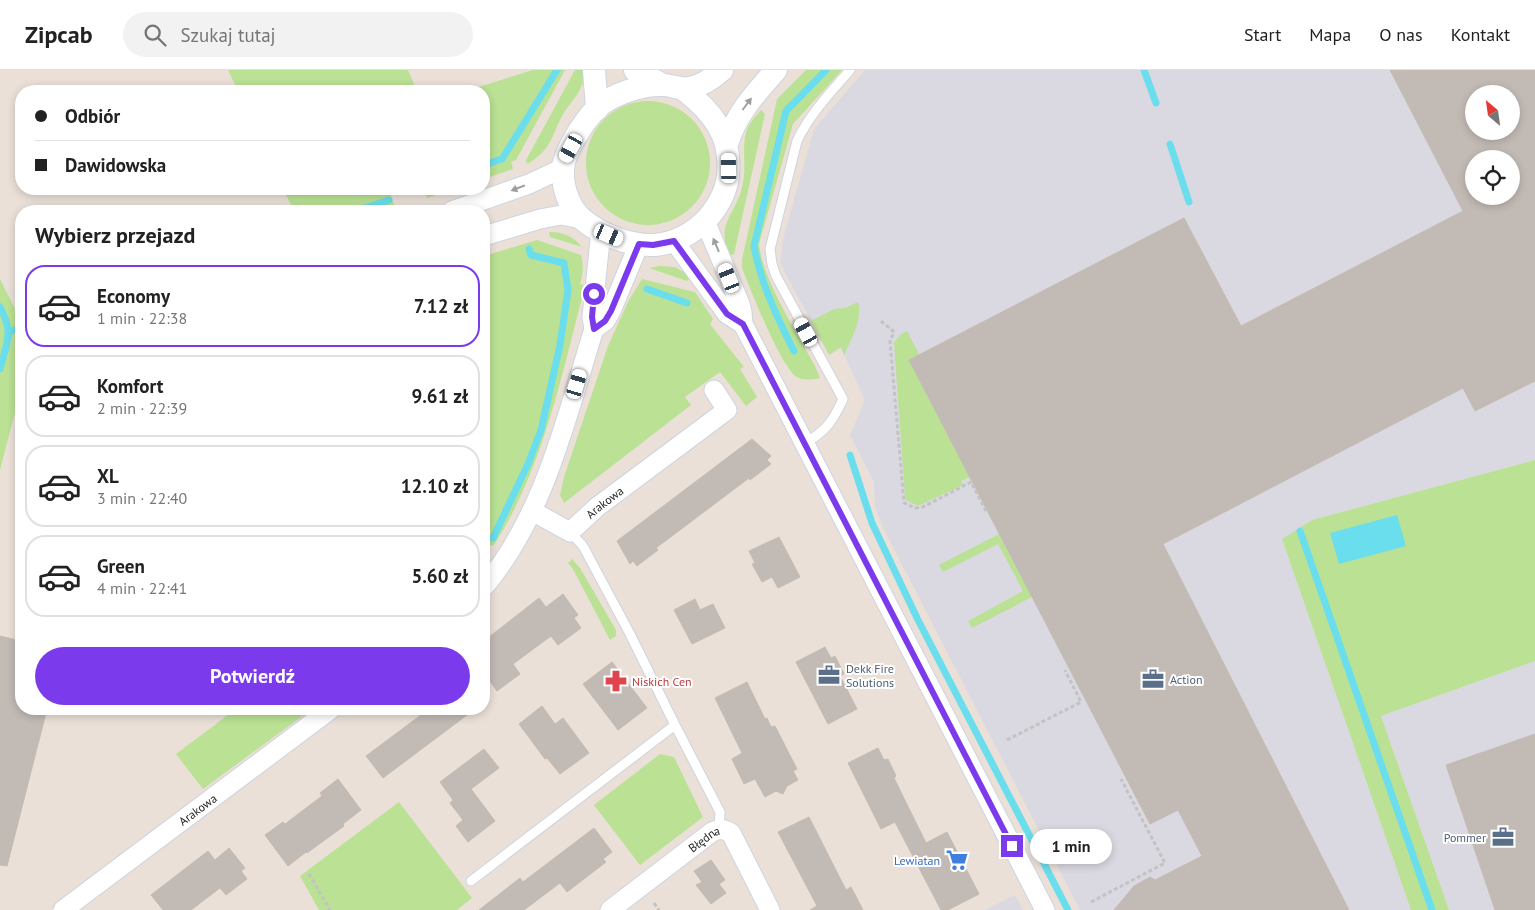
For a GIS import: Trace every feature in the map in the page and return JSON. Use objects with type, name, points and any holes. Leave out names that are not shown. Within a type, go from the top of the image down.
[{"type":"street","points":[[594,70],[597,109]]},
{"type":"street","points":[[635,70],[673,87],[705,108],[720,127],[727,144],[729,168],[724,193],[719,205],[694,231],[674,241],[653,245],[620,240],[582,219],[573,207],[563,183],[563,168],[566,157],[582,127],[597,109],[615,96],[626,92],[673,87],[704,83],[722,70]]},
{"type":"street","points":[[727,144],[738,116],[776,70]]},
{"type":"street","points":[[469,205],[529,184],[563,168]]},
{"type":"street","points":[[490,234],[540,219],[561,215],[582,219]]},
{"type":"street","points":[[705,221],[740,304],[743,324],[1045,910]]},
{"type":"street","points":[[490,579],[508,555],[532,511],[548,475],[594,329],[592,317],[601,231]]},
{"type":"street","points":[[674,241],[727,314],[743,324]]},
{"type":"street","points":[[594,329],[605,321],[611,311],[639,244]]},
{"type":"street","name":"Arakowa","points":[[570,532],[598,508],[727,410],[714,390]]},
{"type":"street","points":[[532,511],[570,532]]},
{"type":"street","name":"Arakowa","points":[[63,910],[323,715]]},
{"type":"street","name":"Błędna","points":[[610,910],[712,832],[719,829],[726,830],[731,834],[770,910]]},
{"type":"lane","points":[[805,443],[825,430],[843,399],[776,276],[770,249],[797,142],[804,126],[820,104],[850,70]]},
{"type":"lane","points":[[570,532],[583,546],[720,812],[719,829]]},
{"type":"lane","points":[[471,881],[674,725]]},
{"type":"path","points":[[881,321],[894,332],[890,341],[904,503],[915,508],[923,507],[970,482],[986,511]]},
{"type":"path","points":[[1007,740],[1081,702],[1065,670]]},
{"type":"path","points":[[1091,902],[1165,863],[1121,779]]},
{"type":"path","points":[[309,874],[330,910]]},
{"type":"shaded area","name":"Action","points":[[865,70],[1535,70],[1535,460],[1312,520],[1282,539],[1411,910],[1080,910],[883,528],[875,507],[874,482],[850,435],[865,400],[841,348],[829,355],[780,263],[783,239],[814,129]]},
{"type":"shaded area","name":"Pommer","points":[[1535,661],[1535,910],[1449,910],[1381,716]]},
{"type":"shaded area","points":[[1015,895],[1023,910],[985,910]]},
{"type":"green space","points":[[228,70],[408,70],[414,85],[235,85]]},
{"type":"green space","points":[[533,70],[565,70],[516,160],[511,162],[513,169],[490,177],[490,85],[485,85]]},
{"type":"green space","points":[[575,70],[585,70],[583,83],[560,119],[547,146],[536,158],[527,164],[526,160]]},
{"type":"green space","points":[[806,70],[842,70],[793,124],[759,244],[767,274],[774,290],[820,378],[808,380],[797,377],[790,371],[766,327],[742,268],[742,260],[777,99]]},
{"type":"green space","points":[[648,101],[672,106],[692,119],[705,139],[710,163],[705,187],[692,207],[672,220],[648,225],[624,220],[604,207],[591,187],[586,163],[591,139],[604,119],[624,106]]},
{"type":"green space","points":[[761,110],[765,114],[734,254],[729,256],[725,244],[726,225],[737,202],[743,183],[746,132],[750,123]]},
{"type":"green space","points":[[286,195],[391,195],[394,205],[291,205]]},
{"type":"green space","points":[[549,232],[567,235],[582,247],[550,237]]},
{"type":"green space","points":[[537,240],[581,255],[583,270],[580,284],[585,286],[550,419],[539,452],[511,515],[494,545],[490,546],[490,254]]},
{"type":"green space","points":[[659,266],[675,267],[692,277],[687,281],[649,268]]},
{"type":"green space","points":[[0,279],[15,309],[15,412],[0,470]]},
{"type":"green space","points":[[642,279],[695,292],[713,319],[710,324],[744,367],[740,369],[757,397],[746,406],[720,372],[685,397],[691,405],[564,503],[560,495],[564,477],[608,346],[628,302]]},
{"type":"green space","points":[[858,302],[858,322],[844,355],[841,347],[829,355],[811,321],[834,309],[845,308]]},
{"type":"green space","points":[[907,331],[919,354],[909,360],[970,477],[961,481],[963,485],[920,505],[906,500],[905,496],[894,343],[900,335]]},
{"type":"green space","points":[[1535,460],[1535,661],[1381,716],[1449,910],[1411,910],[1282,539],[1312,520]]},
{"type":"green space","points":[[999,534],[1032,597],[972,628],[968,621],[1023,591],[998,544],[943,572],[939,565]]},
{"type":"green space","points":[[572,559],[580,568],[616,630],[616,636],[610,640],[573,569],[568,563]]},
{"type":"green space","points":[[228,715],[304,715],[203,789],[176,754]]},
{"type":"green space","points":[[660,754],[674,757],[703,817],[640,865],[594,805]]},
{"type":"green space","points":[[399,802],[472,898],[457,910],[319,910],[300,876]]},
{"type":"water","points":[[1397,515],[1406,546],[1339,564],[1330,533]]},
{"type":"building","points":[[1390,70],[1535,70],[1535,381],[1475,411],[1463,388],[1163,544],[1349,910],[1114,910],[1134,886],[1150,877],[1155,880],[1202,856],[1178,810],[1150,824],[909,360],[1184,218],[1241,326],[1463,211]]},
{"type":"building","points":[[752,439],[771,456],[767,460],[771,464],[750,480],[749,478],[656,548],[658,550],[637,566],[633,561],[630,564],[617,541]]},
{"type":"building","points":[[779,537],[800,577],[778,588],[772,577],[762,582],[752,564],[755,563],[749,551]]},
{"type":"building","points":[[563,594],[578,615],[574,618],[581,628],[558,645],[551,636],[513,664],[520,674],[497,691],[490,681],[490,636],[539,598],[546,607]]},
{"type":"building","points":[[695,599],[700,610],[713,604],[725,628],[692,644],[674,610]]},
{"type":"building","points":[[0,636],[15,640],[15,715],[45,715],[7,866],[0,865]]},
{"type":"building","points":[[825,647],[831,658],[835,656],[844,674],[840,676],[857,709],[828,724],[796,662]]},
{"type":"building","points":[[612,662],[647,708],[618,730],[583,684]]},
{"type":"building","points":[[747,682],[765,719],[767,718],[771,727],[775,726],[797,769],[793,771],[798,780],[787,786],[783,794],[776,791],[765,797],[755,779],[744,784],[732,759],[742,753],[715,698]]},
{"type":"building","points":[[542,706],[555,724],[563,718],[589,753],[560,774],[547,758],[545,759],[519,724]]},
{"type":"building","points":[[421,715],[467,715],[383,778],[366,756]]},
{"type":"building","name":"Pommer","points":[[1535,734],[1535,910],[1495,910],[1446,765]]},
{"type":"building","points":[[878,748],[884,760],[888,759],[896,776],[894,778],[926,843],[947,832],[979,894],[948,910],[941,910],[895,822],[881,829],[848,763]]},
{"type":"building","points":[[484,749],[499,768],[471,789],[495,821],[468,842],[456,826],[463,820],[450,803],[453,800],[440,782]]},
{"type":"building","points":[[338,779],[361,810],[343,824],[344,826],[288,866],[265,835],[283,822],[285,824],[322,796],[320,793]]},
{"type":"building","points":[[809,817],[846,890],[851,887],[863,910],[810,910],[817,906],[778,832]]},
{"type":"building","points":[[594,828],[612,852],[603,859],[606,862],[567,892],[560,883],[524,910],[479,910],[520,878],[523,882]]},
{"type":"building","points":[[229,848],[245,868],[241,871],[247,879],[226,895],[220,888],[191,910],[163,910],[151,895],[208,851],[215,860]]},
{"type":"building","points":[[711,860],[725,880],[719,884],[726,893],[711,904],[696,885],[702,882],[694,871]]},
{"type":"waterway","points":[[490,163],[502,159],[557,70]]},
{"type":"waterway","points":[[794,351],[765,287],[754,246],[786,111],[826,70]]},
{"type":"waterway","points":[[1144,70],[1156,103]]},
{"type":"waterway","points":[[1170,144],[1189,202]]},
{"type":"waterway","points":[[374,205],[389,200]]},
{"type":"waterway","points":[[493,538],[528,464],[541,430],[560,345],[568,290],[564,263],[531,255],[529,249]]},
{"type":"waterway","points":[[647,289],[687,303]]},
{"type":"waterway","points":[[0,307],[8,331],[7,344],[0,369]]},
{"type":"waterway","points":[[9,332],[15,330]]},
{"type":"waterway","points":[[850,455],[872,523],[918,620],[1068,910]]},
{"type":"waterway","points":[[1300,531],[1432,910]]},
{"type":"place","name":"Dekk Fire Solutions","points":[[829,675]]},
{"type":"place","name":"Action","points":[[1153,679]]},
{"type":"place","name":"Niskich Cen","points":[[616,681]]},
{"type":"place","name":"Pommer","points":[[1503,837]]},
{"type":"place","name":"Lewiatan","points":[[957,860]]},
{"type":"route","points":[[594,294],[592,317],[594,329],[605,321],[611,311],[639,244],[653,245],[674,241],[727,314],[743,324],[1012,846]]}]
